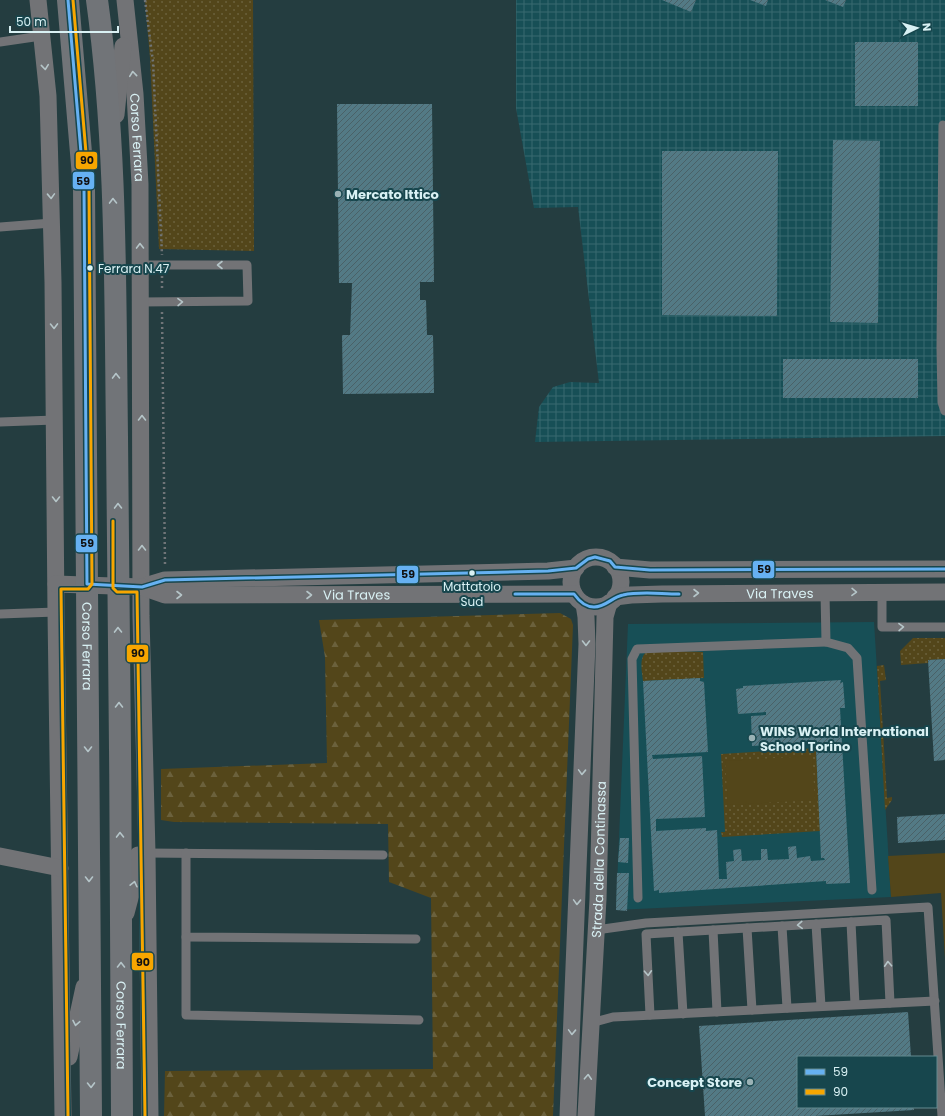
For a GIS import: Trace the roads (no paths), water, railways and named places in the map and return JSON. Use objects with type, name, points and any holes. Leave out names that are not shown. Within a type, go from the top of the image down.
[{"type":"main road","name":"Corso Ferrara","points":[[68,0],[84,188],[91,1116]]},
{"type":"main road","name":"Corso Ferrara","points":[[97,0],[105,66],[112,172],[118,587],[122,1116]]},
{"type":"street","name":"Corso Ferrara","points":[[38,0],[48,96],[52,223],[63,1116]]},
{"type":"street","name":"Corso Ferrara","points":[[112,172],[126,5]]},
{"type":"street","name":"Corso Ferrara","points":[[126,5],[135,94],[140,184],[142,587],[150,1116]]},
{"type":"street","points":[[595,557],[610,562],[615,567],[621,582],[619,590],[612,600],[597,607],[579,599],[571,580],[576,568],[588,559],[595,557]]},
{"type":"street","name":"Via Traves","points":[[615,567],[650,570],[945,569]]},
{"type":"street","name":"Via Traves","points":[[56,584],[142,587],[165,580],[541,571],[576,568]]},
{"type":"street","name":"Via Traves","points":[[142,587],[165,595],[579,599]]},
{"type":"street","name":"Via Traves","points":[[612,600],[631,594],[945,592]]},
{"type":"street","name":"Strada della Continassa","points":[[568,1116],[587,644],[586,617],[579,599]]},
{"type":"street","name":"Strada della Continassa","points":[[586,1116],[596,930],[605,617],[612,600]]},
{"type":"street","name":"Corso Ferrara","points":[[121,935],[135,879],[139,843],[146,814]]},
{"type":"street","points":[[0,856],[60,868]]},
{"type":"street","name":"Corso Ferrara","points":[[63,1083],[90,957]]},
{"type":"lane","points":[[0,42],[41,36]]},
{"type":"lane","points":[[943,126],[942,402],[945,411]]},
{"type":"lane","points":[[0,227],[52,223]]},
{"type":"lane","points":[[141,265],[247,265],[248,301],[141,302]]},
{"type":"lane","points":[[0,422],[55,420]]},
{"type":"lane","points":[[825,593],[826,642]]},
{"type":"lane","points":[[882,593],[882,627],[945,627]]},
{"type":"lane","points":[[0,614],[56,612]]},
{"type":"lane","points":[[638,898],[632,660],[637,649],[826,642],[848,648],[857,658],[872,890]]},
{"type":"lane","points":[[147,853],[384,855]]},
{"type":"lane","points":[[186,853],[186,1015],[419,1020]]},
{"type":"lane","points":[[596,930],[646,923],[928,907],[942,1116]]},
{"type":"lane","points":[[650,1015],[646,934],[886,920],[890,1002]]},
{"type":"lane","points":[[851,922],[855,1004]]},
{"type":"lane","points":[[816,924],[821,1006]]},
{"type":"lane","points":[[782,926],[787,1008]]},
{"type":"lane","points":[[747,928],[752,1010]]},
{"type":"lane","points":[[713,930],[717,1012]]},
{"type":"lane","points":[[678,932],[683,1014]]},
{"type":"lane","points":[[186,937],[416,939]]},
{"type":"lane","points":[[591,1023],[613,1017],[890,1002],[935,1001]]},
{"type":"place","name":"Mercato Ittico","points":[[338,194]]},
{"type":"place","name":"Ferrara N.47","points":[[90,268]]},
{"type":"place","name":"Mattatoio Sud","points":[[472,573]]},
{"type":"place","name":"WINS World International School Torino","points":[[752,738]]},
{"type":"place","name":"Concept Store","points":[[750,1082]]}]
